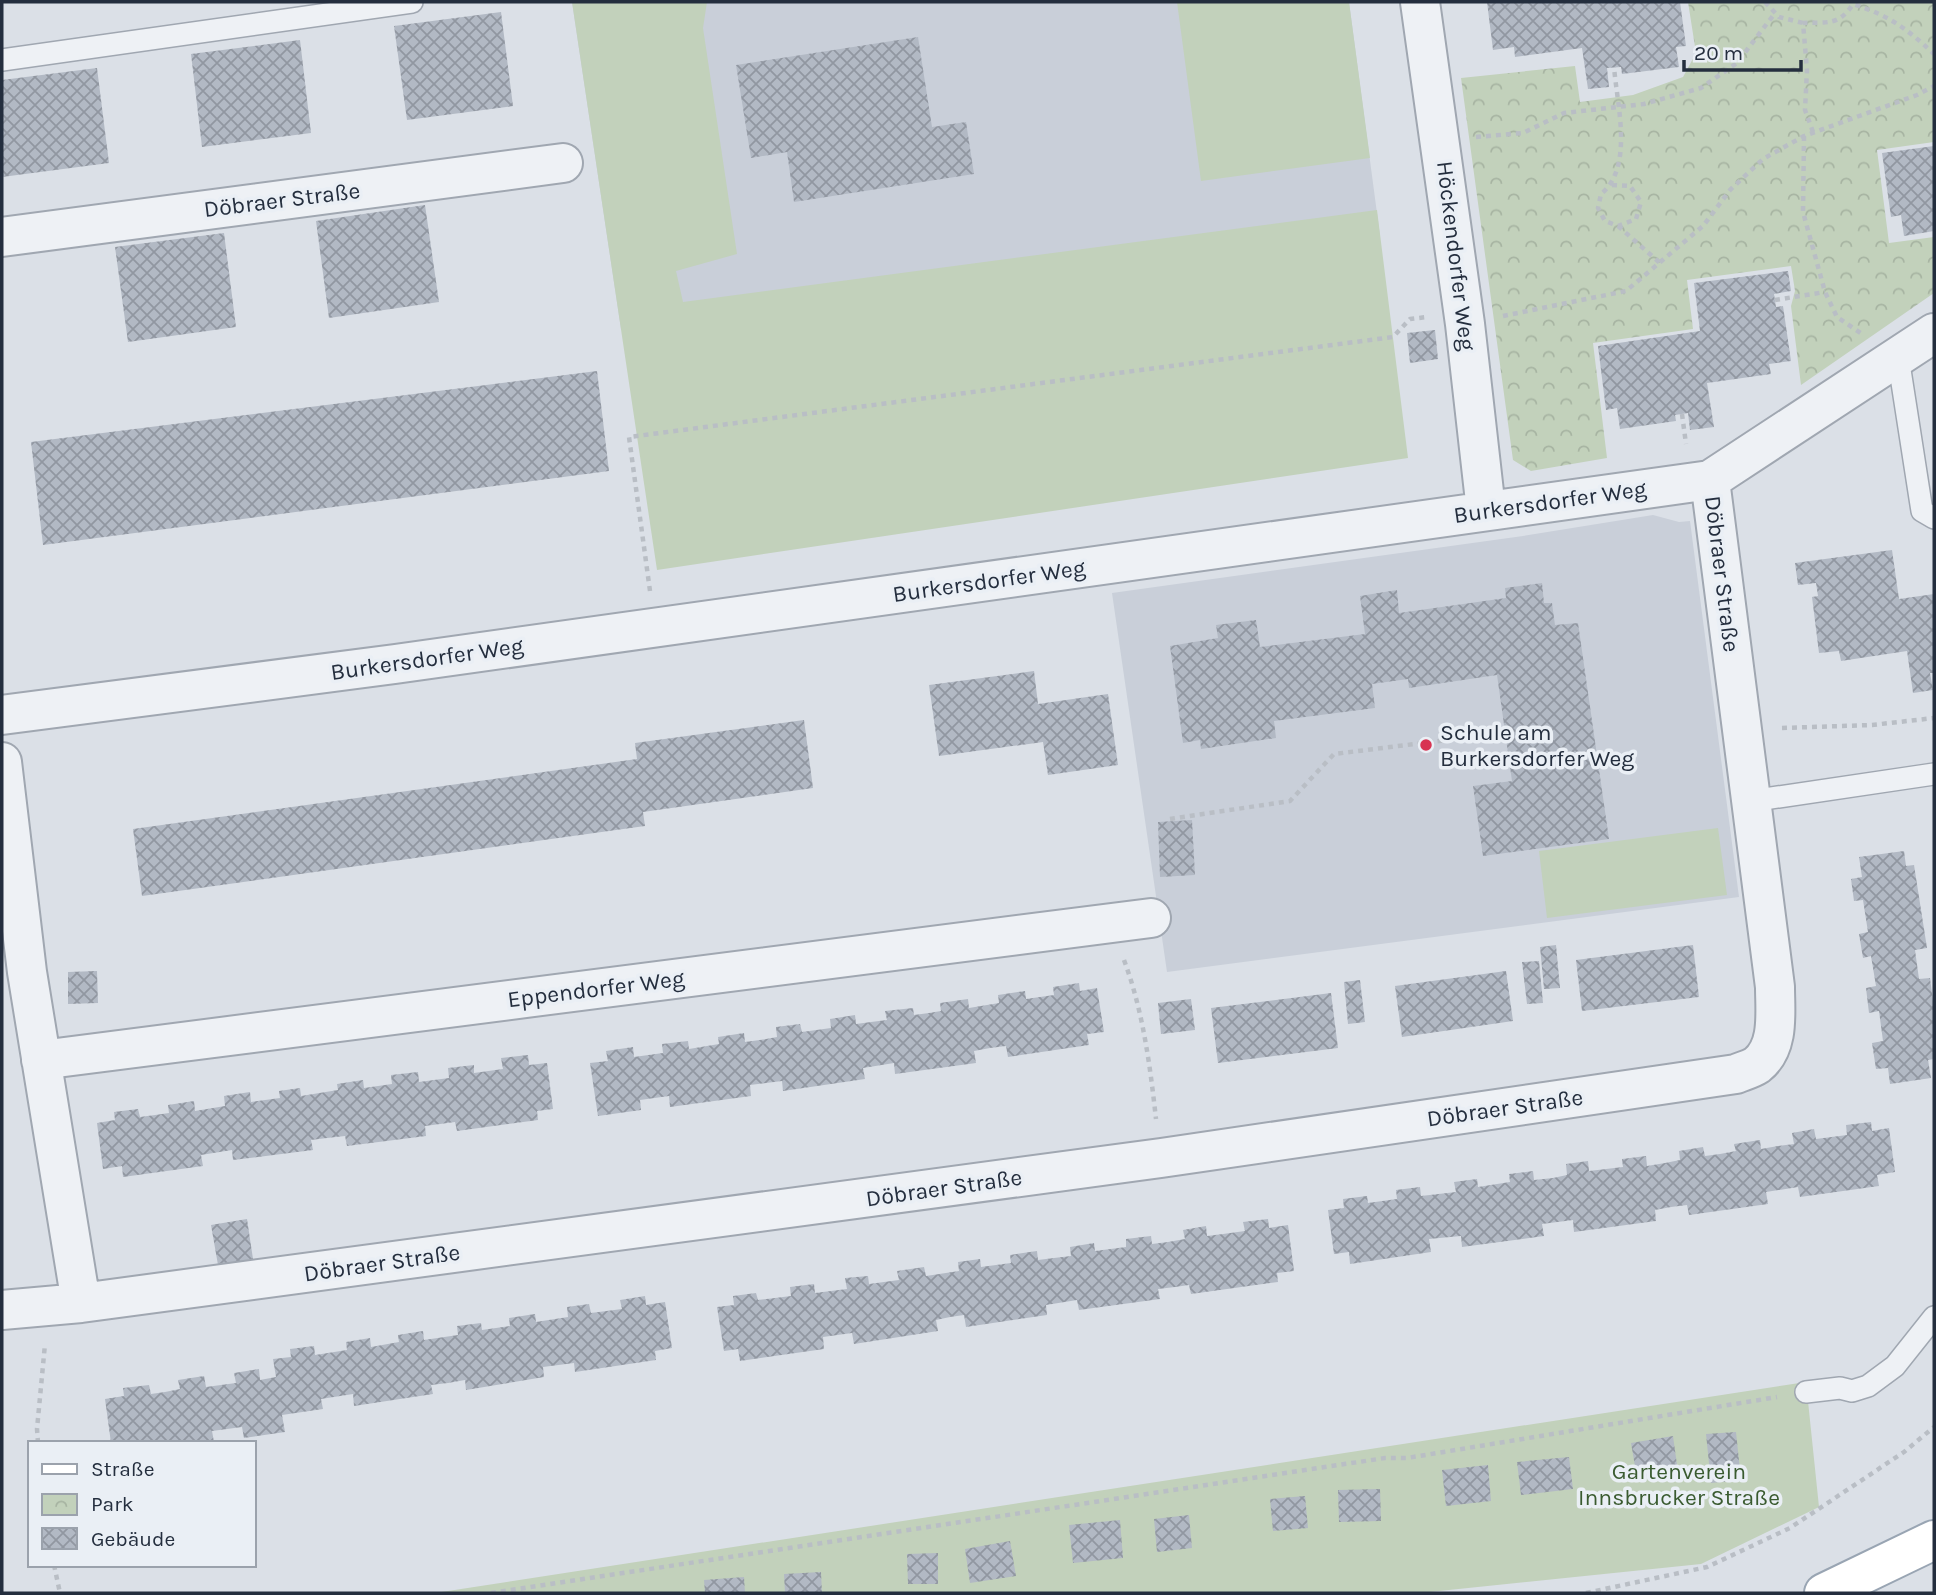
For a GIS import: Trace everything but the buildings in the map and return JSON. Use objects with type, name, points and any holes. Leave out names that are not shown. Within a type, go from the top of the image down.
[{"type":"main road","points":[[1824,1593],[1934,1540]]},
{"type":"street","name":"Höckendorfer Weg","points":[[1420,2],[1465,324],[1486,510]]},
{"type":"street","name":"Döbraer Straße","points":[[2,237],[563,163]]},
{"type":"street","name":"Burkersdorfer Weg","points":[[2,715],[655,628],[1710,480],[1934,333]]},
{"type":"street","name":"Döbraer Straße","points":[[2,1310],[65,1304],[1161,1158],[1736,1074],[1757,1065],[1769,1050],[1776,1030],[1775,987],[1710,480]]},
{"type":"street","points":[[2,762],[14,974],[41,1060],[65,1304]]},
{"type":"street","name":"Eppendorfer Weg","points":[[41,1060],[1152,918]]},
{"type":"lane","points":[[2,60],[412,2]]},
{"type":"lane","points":[[1898,357],[1922,512],[1934,518]]},
{"type":"lane","points":[[1751,801],[1934,774]]},
{"type":"lane","points":[[1806,1392],[1840,1388],[1852,1391],[1868,1387],[1895,1366],[1934,1317]]},
{"type":"path","points":[[1765,2],[1779,17],[1803,23],[1836,22],[1847,14],[1852,3],[1883,14],[1910,32],[1934,54]]},
{"type":"path","points":[[1441,141],[1523,133],[1564,113],[1644,104],[1701,88],[1737,63],[1775,13]]},
{"type":"path","points":[[1803,23],[1807,70],[1805,110],[1813,133]]},
{"type":"path","points":[[1614,67],[1622,148],[1612,185],[1601,194],[1598,208],[1605,221],[1618,226],[1660,263]]},
{"type":"path","points":[[655,628],[629,437],[1393,337],[1410,319],[1446,315],[1465,324],[1626,291],[1703,226],[1730,190],[1763,159],[1804,136],[1917,95],[1934,86]]},
{"type":"path","points":[[1804,136],[1803,212],[1825,292],[1837,317],[1898,357]]},
{"type":"path","points":[[1612,185],[1630,186],[1641,202],[1636,219],[1618,226]]},
{"type":"path","points":[[1775,300],[1825,292]]},
{"type":"path","points":[[1742,729],[1872,725],[1934,718]]},
{"type":"path","points":[[1170,819],[1290,801],[1334,754],[1455,739]]},
{"type":"path","points":[[1108,923],[1131,979],[1147,1046],[1161,1158]]},
{"type":"path","points":[[38,1441],[37,1429],[65,1304]]},
{"type":"path","points":[[491,1593],[1385,1458],[1407,1458],[1806,1392]]},
{"type":"path","points":[[1586,1593],[1707,1567],[1790,1528],[1904,1452],[1934,1427]]},
{"type":"path","points":[[54,1567],[60,1593]]},
{"type":"shaded area","points":[[572,2],[1349,2],[1380,236],[621,329]]},
{"type":"shaded area","name":"Schule am Burkersdorfer Weg","points":[[1653,515],[1679,522],[1690,521],[1739,897],[1167,972],[1112,593],[1523,536]]},
{"type":"green space","points":[[572,2],[707,2],[703,28],[737,254],[676,271],[683,302],[1377,210],[1408,458],[657,570]]},
{"type":"green space","points":[[1177,2],[1349,2],[1370,158],[1201,181]]},
{"type":"green space","points":[[1688,2],[1934,2],[1934,142],[1877,150],[1889,243],[1934,237],[1934,293],[1801,385],[1791,306],[1795,291],[1791,266],[1687,280],[1693,329],[1593,343],[1607,458],[1531,471],[1513,460],[1461,78],[1575,66],[1580,102],[1633,95],[1683,77],[1696,53]]},
{"type":"green space","points":[[1718,828],[1727,895],[1547,918],[1539,851]]},
{"type":"green space","name":"Gartenverein Innsbrucker Straße","points":[[1806,1382],[1819,1507],[1701,1564],[1420,1593],[435,1593]]},
{"type":"place","name":"Schule am Burkersdorfer Weg","points":[[1426,745]]}]
